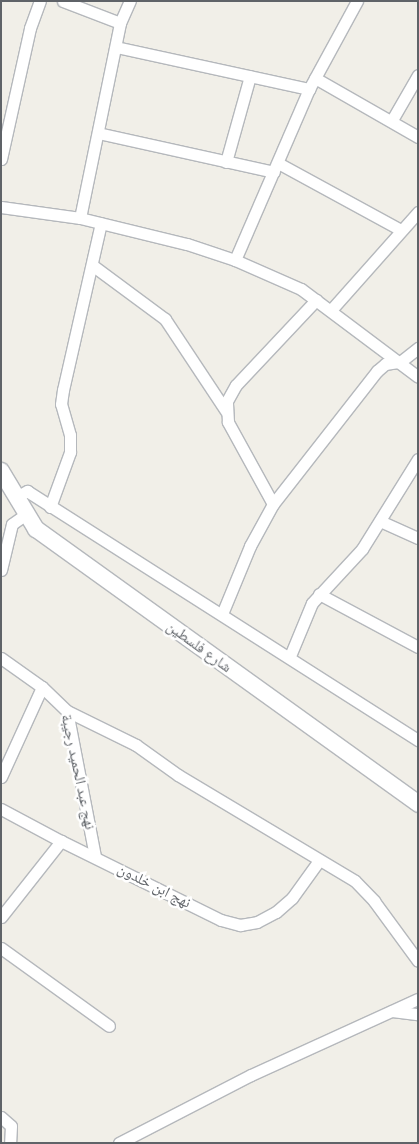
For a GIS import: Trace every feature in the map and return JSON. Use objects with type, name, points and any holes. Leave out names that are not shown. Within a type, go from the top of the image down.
[{"type":"street","points":[[1,159],[30,28],[40,1]]},
{"type":"street","points":[[64,1],[120,23]]},
{"type":"street","points":[[80,218],[120,23],[130,1]]},
{"type":"street","points":[[235,260],[309,89],[357,1]]},
{"type":"street","points":[[116,47],[309,89]]},
{"type":"street","points":[[392,120],[418,75]]},
{"type":"street","points":[[226,162],[250,76]]},
{"type":"street","points":[[315,78],[392,120],[418,137]]},
{"type":"street","points":[[98,133],[226,162],[276,168],[401,230]]},
{"type":"street","points":[[1,206],[102,223],[187,244],[235,260],[301,290],[331,310],[418,377]]},
{"type":"street","points":[[331,310],[418,212]]},
{"type":"street","points":[[50,507],[70,452],[70,435],[61,404],[102,223]]},
{"type":"street","points":[[92,265],[165,319],[226,411]]},
{"type":"street","points":[[273,504],[228,422],[227,401],[236,385],[316,300]]},
{"type":"street","points":[[222,614],[250,546],[273,504],[377,371],[385,364],[400,362],[418,348]]},
{"type":"street","points":[[290,656],[318,594],[362,549],[418,459]]},
{"type":"street","name":"شارع فلسطين","points":[[1,472],[16,497],[13,520],[36,529],[418,804]]},
{"type":"street","points":[[16,497],[27,491],[290,656],[418,740]]},
{"type":"street","points":[[1,570],[13,520]]},
{"type":"street","points":[[380,521],[418,538]]},
{"type":"street","points":[[318,594],[418,646]]},
{"type":"street","name":"نهج عبد الحميد رجيبة","points":[[1,658],[42,687],[67,711],[95,856]]},
{"type":"street","points":[[1,776],[42,687]]},
{"type":"street","points":[[67,711],[136,744],[178,775],[318,862],[362,887],[418,961]]},
{"type":"street","name":"نهج ابن خلدون","points":[[1,809],[61,841],[95,856],[222,920],[240,925],[276,912],[292,898],[318,862]]},
{"type":"street","points":[[1,917],[61,841]]},
{"type":"street","points":[[1,948],[109,1026]]},
{"type":"street","points":[[119,1143],[251,1075],[418,999]]},
{"type":"street","points":[[391,1010],[418,1014]]},
{"type":"street","points":[[1,1117],[10,1126],[10,1143]]}]
